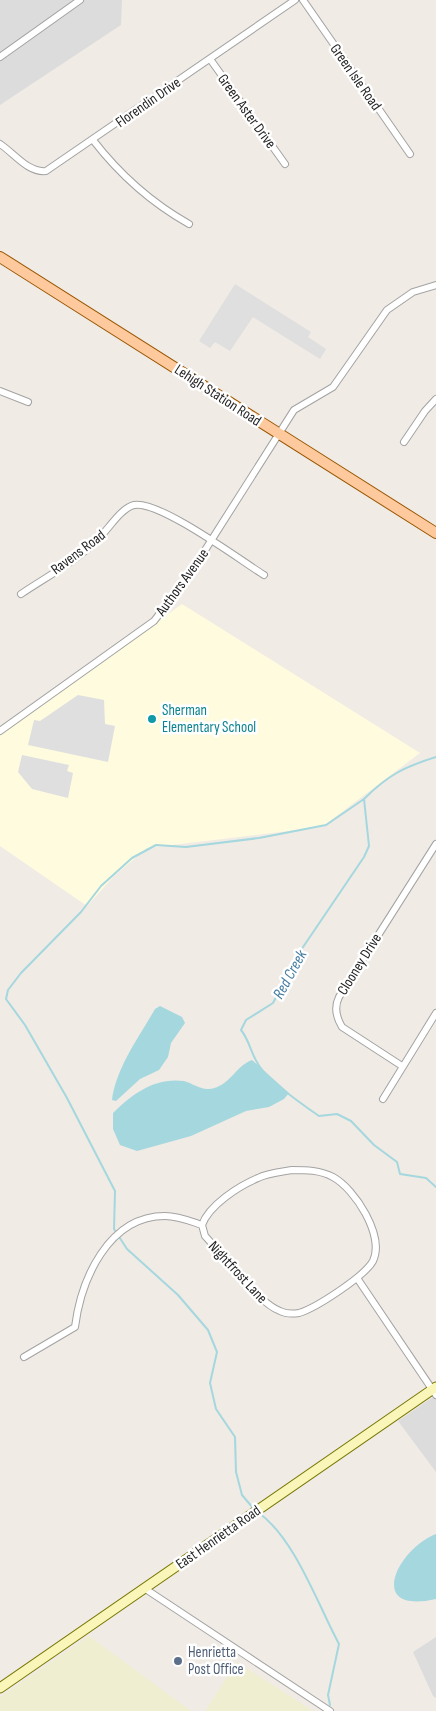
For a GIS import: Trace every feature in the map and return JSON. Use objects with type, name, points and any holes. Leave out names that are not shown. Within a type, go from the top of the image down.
[{"type":"main road","name":"Lehigh Station Road","points":[[0,257],[436,533]]},
{"type":"main road","name":"East Henrietta Road","points":[[0,1688],[262,1506],[435,1390]]},
{"type":"street","points":[[0,57],[80,0]]},
{"type":"street","name":"Florendin Drive","points":[[0,144],[28,166],[41,172],[52,168],[295,0]]},
{"type":"street","name":"Green Isle Road","points":[[303,0],[410,154]]},
{"type":"street","name":"Green Aster Drive","points":[[210,59],[285,164]]},
{"type":"street","points":[[93,140],[134,188],[163,209],[189,224]]},
{"type":"street","name":"Authors Avenue","points":[[0,731],[154,620],[176,595],[294,410],[333,387],[387,310],[413,292],[436,286]]},
{"type":"street","points":[[0,391],[28,402]]},
{"type":"street","points":[[404,442],[425,411],[436,399]]},
{"type":"street","name":"Ravens Road","points":[[21,594],[89,547],[124,511],[135,505],[148,506],[159,511],[211,542]]},
{"type":"street","points":[[211,542],[264,575]]},
{"type":"street","name":"Clooney Drive","points":[[402,1066],[347,1032],[339,1022],[336,1005],[344,988],[436,844]]},
{"type":"street","points":[[383,1100],[436,1012]]},
{"type":"street","name":"Nightfrost Lane","points":[[292,1170],[323,1173],[348,1188],[376,1236],[376,1244],[373,1260],[364,1273],[309,1309],[291,1314],[282,1312],[260,1296],[205,1236],[202,1226],[215,1208],[245,1184],[260,1177],[292,1170]]},
{"type":"street","points":[[24,1357],[75,1327],[85,1282],[93,1265],[117,1236],[138,1222],[164,1216],[202,1226]]},
{"type":"street","points":[[357,1278],[435,1390]]},
{"type":"street","points":[[144,1588],[330,1711]]},
{"type":"shaded area","points":[[0,0],[122,0],[121,25],[0,105]]},
{"type":"shaded area","points":[[235,284],[311,332],[308,337],[326,349],[320,359],[253,317],[230,351],[215,342],[210,348],[199,341]]},
{"type":"shaded area","points":[[182,604],[420,753],[322,827],[147,848],[114,876],[87,906],[0,846],[0,735]]},
{"type":"shaded area","points":[[78,695],[104,700],[105,724],[115,726],[108,762],[28,745],[34,720],[40,721]]},
{"type":"shaded area","points":[[22,755],[69,765],[67,771],[73,773],[68,798],[32,789],[18,772]]},
{"type":"shaded area","points":[[436,1395],[436,1472],[398,1421]]},
{"type":"shaded area","points":[[436,1637],[436,1698],[433,1696],[413,1652]]},
{"type":"green space","points":[[89,1636],[191,1711],[0,1711],[0,1697]]},
{"type":"green space","points":[[237,1662],[313,1711],[205,1711]]},
{"type":"water","points":[[160,1006],[182,1017],[185,1023],[171,1043],[168,1057],[159,1070],[140,1079],[116,1101],[112,1100],[118,1076],[129,1053],[155,1009]]},
{"type":"water","points":[[252,1060],[289,1093],[284,1099],[269,1107],[246,1111],[191,1136],[137,1151],[120,1145],[113,1129],[113,1113],[136,1093],[154,1084],[173,1080],[184,1081],[209,1089],[227,1081],[241,1067]]},
{"type":"water","points":[[436,1534],[436,1599],[414,1601],[401,1598],[395,1590],[395,1579],[400,1566],[409,1553],[422,1542]]},
{"type":"waterway","name":"Red Creek","points":[[436,757],[397,773],[364,799],[369,846],[364,857],[299,953],[273,1003],[246,1020],[241,1030],[260,1067],[288,1093],[319,1116],[337,1114],[351,1121],[374,1145],[397,1162],[400,1174],[426,1178],[436,1187]]},
{"type":"waterway","points":[[253,1508],[242,1495],[236,1472],[235,1437],[216,1409],[210,1383],[217,1352],[208,1330],[178,1295],[127,1249],[114,1229],[115,1191],[67,1098],[25,1025],[6,999],[8,990],[21,973],[81,912],[101,886],[132,858],[156,845],[186,847],[259,838],[326,825],[364,799]]},
{"type":"waterway","points":[[259,1513],[272,1524],[295,1556],[339,1644],[328,1695],[330,1705]]},
{"type":"place","name":"Sherman Elementary School","points":[[152,719]]},
{"type":"place","name":"Henrietta Post Office","points":[[178,1661]]}]
